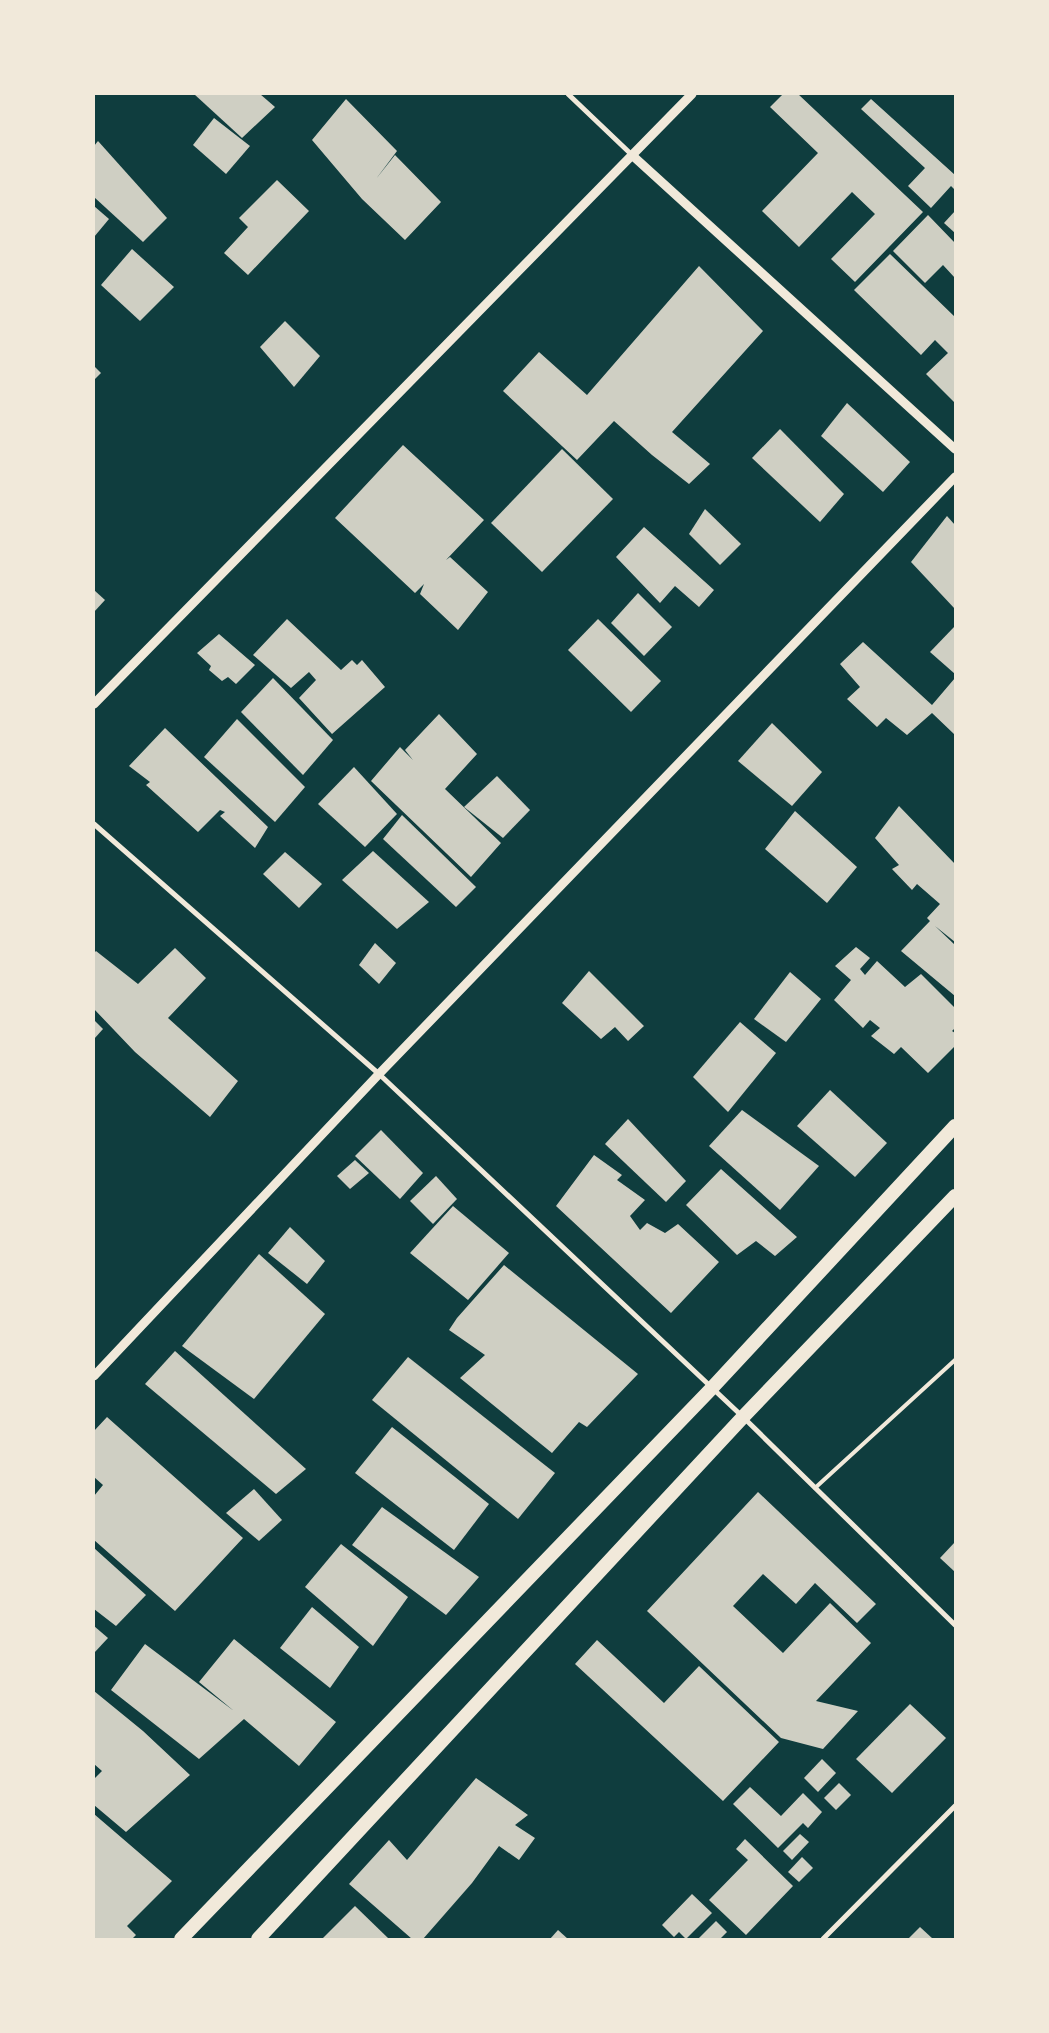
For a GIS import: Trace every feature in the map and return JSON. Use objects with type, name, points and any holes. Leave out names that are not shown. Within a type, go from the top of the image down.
[{"type":"highway","points":[[181,1939],[711,1389],[955,1126]]},
{"type":"highway","points":[[258,1939],[743,1417],[955,1196]]},
{"type":"street","points":[[568,94],[633,156],[955,449]]},
{"type":"street","points":[[94,704],[692,94]]},
{"type":"street","points":[[94,1376],[379,1074],[955,478]]},
{"type":"street","points":[[94,824],[379,1074],[711,1389],[743,1417],[955,1625]]},
{"type":"street","points":[[823,1939],[955,1806]]},
{"type":"lane","points":[[815,1488],[955,1360]]},
{"type":"building","points":[[194,94],[260,94],[275,107],[242,138]]},
{"type":"building","points":[[783,94],[798,94],[923,212],[855,282],[831,259],[875,214],[852,192],[799,247],[762,211],[818,153],[770,107]]},
{"type":"building","points":[[346,99],[397,151],[376,179],[395,155],[441,202],[405,240],[362,199],[312,140]]},
{"type":"building","points":[[871,99],[955,175],[955,190],[951,186],[931,208],[908,186],[925,168],[861,109]]},
{"type":"building","points":[[214,118],[250,146],[226,174],[193,145]]},
{"type":"building","points":[[98,141],[167,218],[143,242],[94,197],[94,146]]},
{"type":"building","points":[[277,180],[309,211],[248,275],[224,253],[248,227],[239,218]]},
{"type":"building","points":[[94,206],[109,219],[94,237]]},
{"type":"building","points":[[955,211],[955,233],[944,223]]},
{"type":"building","points":[[928,215],[955,243],[955,278],[943,265],[925,283],[893,251]]},
{"type":"building","points":[[132,249],[174,287],[140,321],[101,285]]},
{"type":"building","points":[[890,254],[955,317],[955,403],[926,374],[948,353],[935,340],[921,355],[854,290]]},
{"type":"building","points":[[699,266],[763,331],[672,432],[710,464],[689,484],[652,455],[614,421],[577,460],[503,391],[539,352],[587,395]]},
{"type":"building","points":[[285,321],[320,356],[294,387],[260,347]]},
{"type":"building","points":[[94,366],[101,373],[94,380]]},
{"type":"building","points":[[847,403],[910,462],[883,492],[821,436]]},
{"type":"building","points":[[780,429],[844,494],[820,522],[752,458]]},
{"type":"building","points":[[403,445],[484,520],[446,560],[450,557],[488,592],[458,630],[420,594],[424,584],[415,593],[335,518]]},
{"type":"building","points":[[562,449],[613,499],[542,572],[491,523]]},
{"type":"building","points":[[705,509],[741,544],[720,565],[689,534]]},
{"type":"building","points":[[947,516],[955,525],[955,609],[911,562]]},
{"type":"building","points":[[644,527],[714,590],[699,607],[675,586],[660,603],[616,557]]},
{"type":"building","points":[[94,590],[105,600],[94,612]]},
{"type":"building","points":[[638,593],[672,627],[644,656],[611,623]]},
{"type":"building","points":[[287,619],[341,670],[352,660],[357,665],[362,660],[385,687],[332,734],[299,698],[316,680],[309,672],[291,688],[253,655]]},
{"type":"building","points":[[598,619],[661,681],[631,712],[568,650]]},
{"type":"building","points":[[955,626],[955,674],[930,652]]},
{"type":"building","points":[[219,634],[255,665],[236,684],[228,677],[222,681],[209,670],[211,666],[197,653]]},
{"type":"building","points":[[863,642],[932,705],[955,678],[954,734],[932,713],[907,735],[886,718],[877,727],[847,699],[860,687],[840,664]]},
{"type":"building","points":[[273,678],[333,740],[303,775],[241,712]]},
{"type":"building","points":[[439,714],[477,754],[445,789],[501,843],[471,877],[371,781],[400,747],[413,760],[405,750]]},
{"type":"building","points":[[237,719],[305,787],[275,822],[204,757]]},
{"type":"building","points":[[772,723],[822,772],[792,806],[738,761]]},
{"type":"building","points":[[165,728],[268,827],[255,848],[220,816],[225,812],[220,810],[198,832],[146,785],[150,782],[129,766]]},
{"type":"building","points":[[354,767],[397,814],[365,847],[318,804]]},
{"type":"building","points":[[497,776],[530,810],[503,838],[464,807]]},
{"type":"building","points":[[899,806],[955,864],[955,942],[935,926],[955,945],[955,996],[901,951],[930,921],[927,918],[940,904],[917,884],[912,890],[892,869],[899,865],[875,838]]},
{"type":"building","points":[[795,811],[857,867],[827,903],[765,849]]},
{"type":"building","points":[[402,815],[476,887],[456,907],[383,839]]},
{"type":"building","points":[[373,851],[429,902],[397,929],[342,880]]},
{"type":"building","points":[[285,852],[322,884],[299,908],[263,874]]},
{"type":"building","points":[[375,943],[396,963],[379,984],[359,965]]},
{"type":"building","points":[[856,947],[870,958],[860,969],[865,975],[877,961],[905,987],[921,974],[955,1008],[955,1028],[952,1031],[955,1033],[955,1046],[928,1073],[901,1047],[894,1054],[871,1036],[880,1028],[870,1020],[863,1028],[834,1000],[851,980],[835,966]]},
{"type":"building","points":[[175,948],[206,978],[168,1018],[238,1081],[210,1117],[135,1052],[94,1009],[94,953],[96,951],[138,984]]},
{"type":"building","points":[[589,971],[644,1026],[628,1041],[615,1027],[601,1039],[562,1003]]},
{"type":"building","points":[[790,972],[821,999],[786,1042],[754,1019]]},
{"type":"building","points":[[94,1020],[103,1029],[94,1039]]},
{"type":"building","points":[[740,1022],[776,1053],[728,1112],[693,1077]]},
{"type":"building","points":[[830,1090],[887,1143],[855,1177],[797,1126]]},
{"type":"building","points":[[742,1110],[819,1166],[780,1210],[709,1146]]},
{"type":"building","points":[[628,1119],[686,1181],[666,1202],[605,1144]]},
{"type":"building","points":[[381,1130],[423,1173],[400,1199],[355,1156]]},
{"type":"building","points":[[594,1155],[622,1175],[617,1180],[645,1200],[630,1216],[640,1230],[647,1223],[665,1233],[678,1224],[719,1262],[671,1313],[556,1206]]},
{"type":"building","points":[[355,1160],[369,1173],[350,1189],[337,1176]]},
{"type":"building","points":[[721,1169],[797,1237],[775,1256],[756,1241],[737,1255],[686,1205]]},
{"type":"building","points":[[436,1176],[457,1199],[433,1224],[410,1201]]},
{"type":"building","points":[[453,1206],[509,1253],[468,1300],[410,1253]]},
{"type":"building","points":[[290,1227],[325,1261],[307,1284],[268,1253]]},
{"type":"building","points":[[259,1254],[325,1314],[254,1399],[182,1346]]},
{"type":"building","points":[[504,1265],[638,1374],[587,1427],[579,1422],[552,1453],[460,1378],[485,1355],[449,1330],[457,1318]]},
{"type":"building","points":[[175,1351],[306,1469],[276,1494],[145,1384]]},
{"type":"building","points":[[408,1357],[555,1473],[518,1519],[372,1400]]},
{"type":"building","points":[[107,1417],[243,1538],[175,1611],[94,1540],[94,1496],[103,1485],[94,1477],[94,1431]]},
{"type":"building","points":[[392,1427],[489,1504],[454,1550],[355,1473]]},
{"type":"building","points":[[254,1489],[282,1520],[259,1541],[226,1513]]},
{"type":"building","points":[[758,1492],[876,1604],[857,1623],[815,1583],[796,1604],[763,1574],[733,1606],[783,1653],[830,1603],[871,1643],[816,1701],[858,1711],[823,1749],[781,1738],[647,1611]]},
{"type":"building","points":[[382,1507],[479,1577],[446,1615],[352,1545]]},
{"type":"building","points":[[955,1542],[955,1572],[940,1558]]},
{"type":"building","points":[[341,1544],[408,1597],[373,1646],[305,1587]]},
{"type":"building","points":[[94,1548],[146,1595],[116,1626],[94,1609]]},
{"type":"building","points":[[312,1607],[359,1647],[330,1688],[280,1648]]},
{"type":"building","points":[[94,1626],[108,1638],[94,1653]]},
{"type":"building","points":[[234,1639],[336,1722],[299,1766],[244,1719],[199,1759],[111,1690],[145,1644],[234,1711],[199,1682]]},
{"type":"building","points":[[597,1640],[664,1703],[699,1666],[779,1742],[723,1801],[575,1664]]},
{"type":"building","points":[[94,1691],[143,1731],[190,1775],[126,1832],[94,1805],[94,1779],[102,1771],[94,1764]]},
{"type":"building","points":[[910,1704],[946,1738],[892,1793],[856,1759]]},
{"type":"building","points":[[822,1759],[836,1773],[818,1792],[804,1778]]},
{"type":"building","points":[[476,1778],[528,1815],[515,1825],[535,1838],[519,1860],[499,1846],[472,1883],[423,1939],[412,1939],[349,1884],[389,1840],[407,1860]]},
{"type":"building","points":[[839,1783],[851,1795],[836,1810],[824,1798]]},
{"type":"building","points":[[750,1787],[781,1816],[803,1793],[822,1812],[808,1828],[803,1823],[778,1848],[733,1804]]},
{"type":"building","points":[[94,1814],[172,1881],[127,1926],[136,1935],[132,1939],[94,1939]]},
{"type":"building","points":[[800,1834],[809,1842],[792,1860],[783,1851]]},
{"type":"building","points":[[745,1839],[793,1886],[746,1935],[709,1900],[748,1860],[736,1849]]},
{"type":"building","points":[[802,1857],[813,1868],[799,1882],[788,1872]]},
{"type":"building","points":[[692,1894],[712,1913],[686,1939],[679,1932],[674,1937],[662,1925]]},
{"type":"building","points":[[355,1906],[389,1939],[322,1939]]},
{"type":"building","points":[[716,1921],[727,1932],[720,1939],[698,1939]]},
{"type":"building","points":[[920,1927],[933,1939],[908,1939]]},
{"type":"building","points":[[558,1930],[568,1939],[550,1939]]}]
